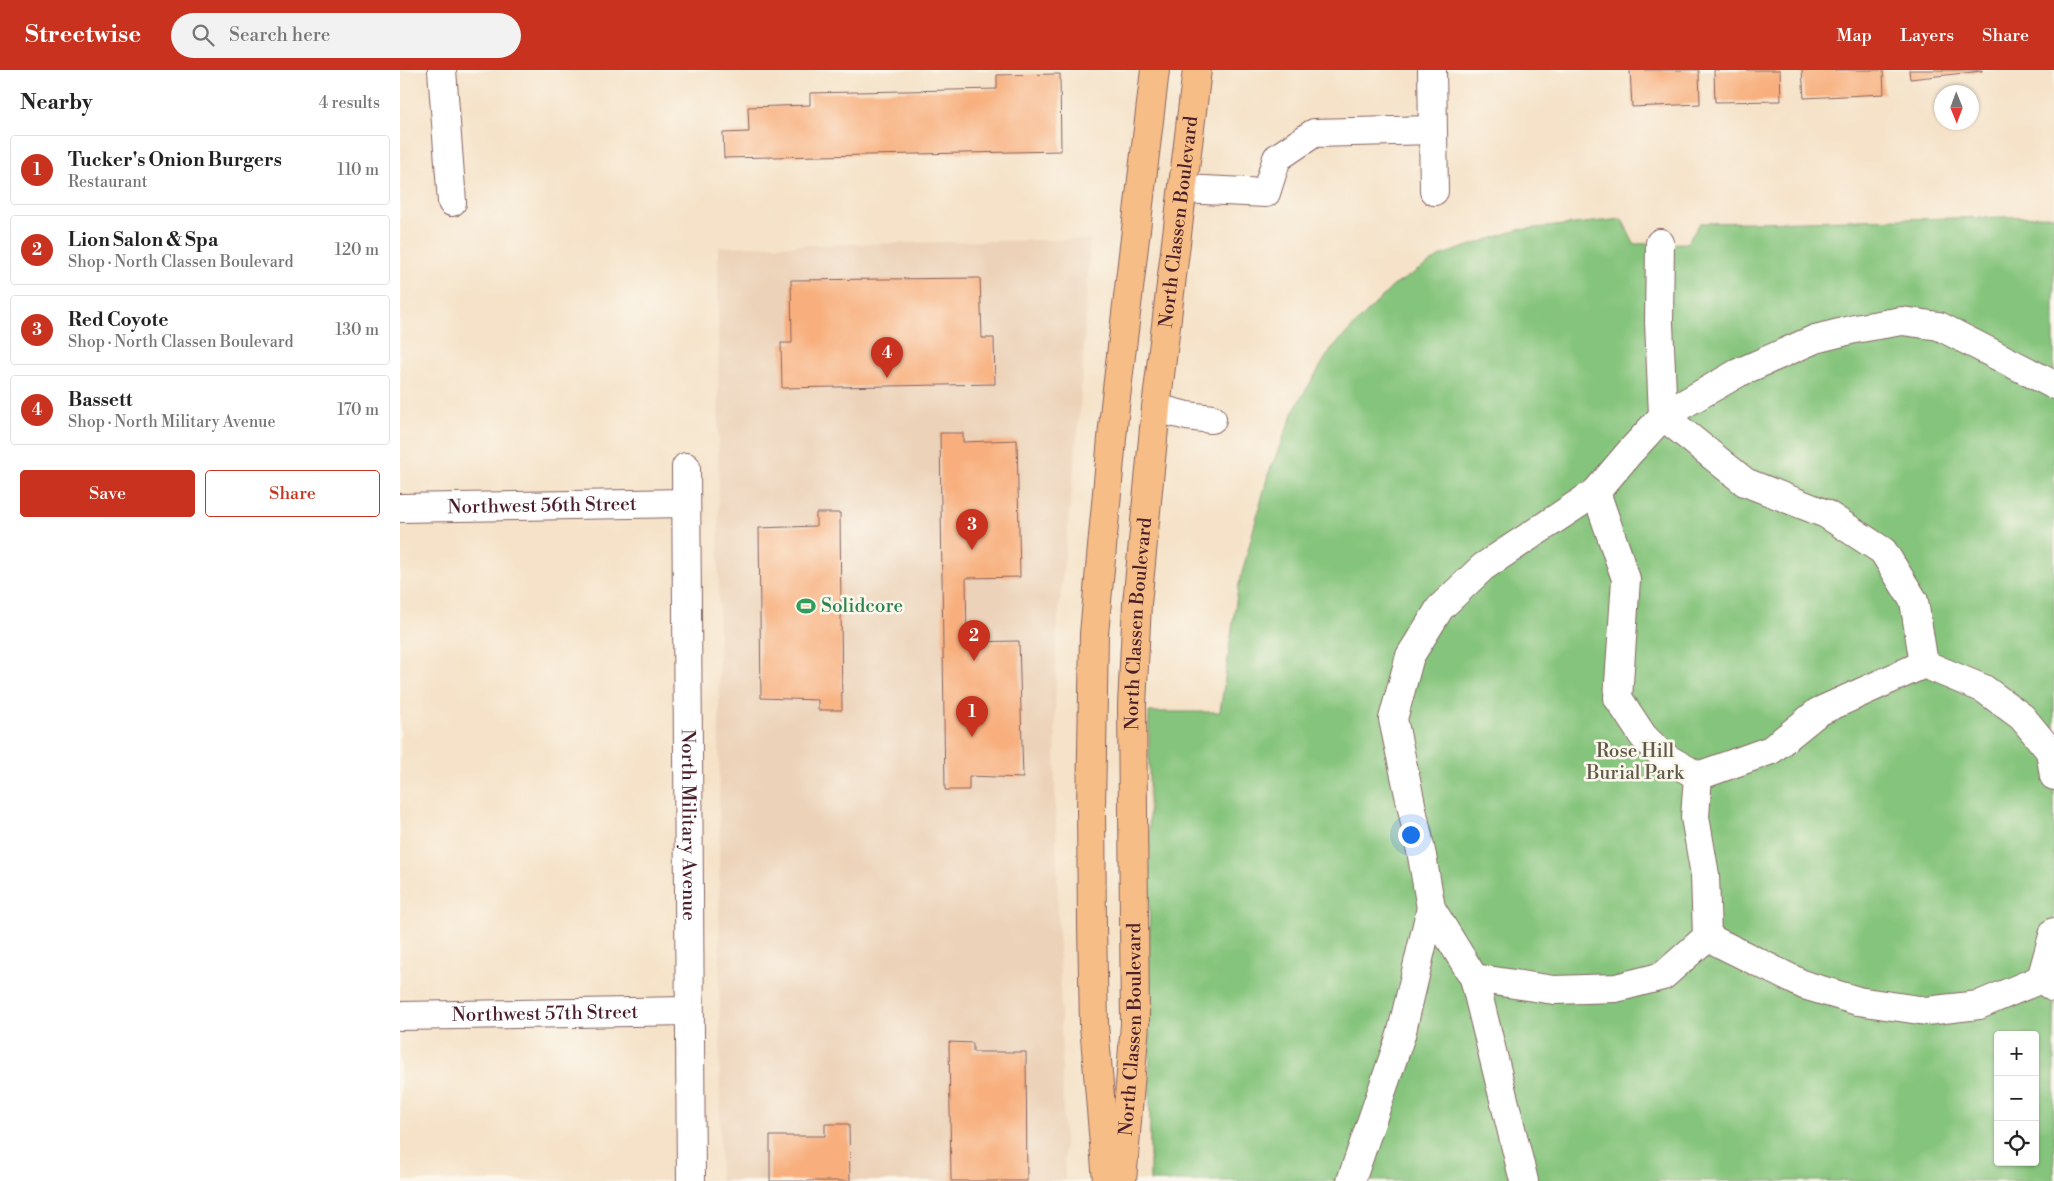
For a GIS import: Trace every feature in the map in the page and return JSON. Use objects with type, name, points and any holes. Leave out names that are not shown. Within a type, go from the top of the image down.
[{"type":"main road","name":"North Classen Boulevard","points":[[1107,1181],[1094,1026],[1091,809],[1094,634],[1115,406],[1155,70]]},
{"type":"main road","name":"North Classen Boulevard","points":[[1122,1181],[1134,1024],[1132,794],[1137,604],[1156,408],[1198,70]]},
{"type":"main road","points":[[1115,406],[1156,408]]},
{"type":"street","points":[[442,70],[452,202]]},
{"type":"street","points":[[1432,70],[1434,191]]},
{"type":"street","points":[[1183,189],[1266,193],[1277,158],[1314,133],[1433,130]]},
{"type":"street","points":[[1660,243],[1659,322],[1663,416],[1745,482],[1826,514],[1883,552],[1914,601],[1924,664]]},
{"type":"street","points":[[1524,1181],[1474,978],[1431,908],[1393,719],[1410,656],[1440,608],[1482,568],[1596,492],[1629,452],[1663,416],[1738,374],[1815,339],[1902,320],[1939,326],[2054,385]]},
{"type":"street","points":[[1156,408],[1187,416],[1212,419]]},
{"type":"street","name":"North Military Avenue","points":[[686,467],[691,1181]]},
{"type":"street","points":[[1596,492],[1626,579],[1618,698],[1643,736],[1663,756],[1698,776],[1771,750],[1818,712],[1924,664],[1984,689],[2022,717],[2053,758]]},
{"type":"street","name":"Northwest 56th Street","points":[[400,508],[686,503]]},
{"type":"street","points":[[1698,776],[1694,817],[1705,875],[1707,937]]},
{"type":"street","points":[[1351,1181],[1401,1034],[1431,908]]},
{"type":"street","points":[[1707,937],[1804,985],[1858,1001],[1926,1011],[1979,1005],[2047,984],[2054,932]]},
{"type":"street","points":[[1474,978],[1554,990],[1616,988],[1663,976],[1707,937]]},
{"type":"street","name":"Northwest 57th Street","points":[[400,1016],[690,1011]]},
{"type":"shaded area","points":[[1090,239],[1080,409],[1056,640],[1055,787],[1065,1181],[720,1181],[718,247]]},
{"type":"green space","name":"Rose Hill Burial Park","points":[[2054,216],[2054,1181],[1150,1181],[1149,712],[1220,712],[1238,588],[1268,475],[1296,406],[1331,349],[1392,287],[1442,255],[1517,230],[1622,219],[1634,244],[1687,243],[1700,223]]},
{"type":"building","points":[[1630,70],[1699,70],[1700,104],[1632,107]]},
{"type":"building","points":[[1714,70],[1780,70],[1781,101],[1715,102]]},
{"type":"building","points":[[1802,70],[1883,70],[1884,94],[1804,98]]},
{"type":"building","points":[[1909,70],[1982,70],[1982,71],[1910,79]]},
{"type":"building","points":[[1060,74],[1061,151],[724,158],[723,133],[749,132],[748,107],[810,105],[810,93],[997,89],[997,75]]},
{"type":"building","points":[[980,278],[982,338],[994,338],[995,384],[782,388],[781,343],[792,343],[791,280]]},
{"type":"building","points":[[940,433],[963,433],[963,442],[1017,440],[1020,577],[966,578],[967,642],[1019,641],[1023,778],[969,776],[969,790],[945,790]]},
{"type":"building","points":[[816,513],[840,513],[842,710],[818,710],[818,700],[761,698],[759,528],[816,526]]},
{"type":"building","points":[[949,1042],[973,1043],[973,1052],[1026,1052],[1027,1181],[951,1181]]},
{"type":"building","points":[[825,1124],[849,1124],[850,1181],[770,1181],[770,1136],[825,1136]]},
{"type":"place","name":"Bassett","points":[[887,378]]},
{"type":"place","name":"Red Coyote","points":[[972,550]]},
{"type":"place","name":"Solidcore","points":[[806,606]]},
{"type":"place","name":"Lion Salon & Spa","points":[[974,661]]},
{"type":"place","name":"Tucker's Onion Burgers","points":[[972,737]]}]
